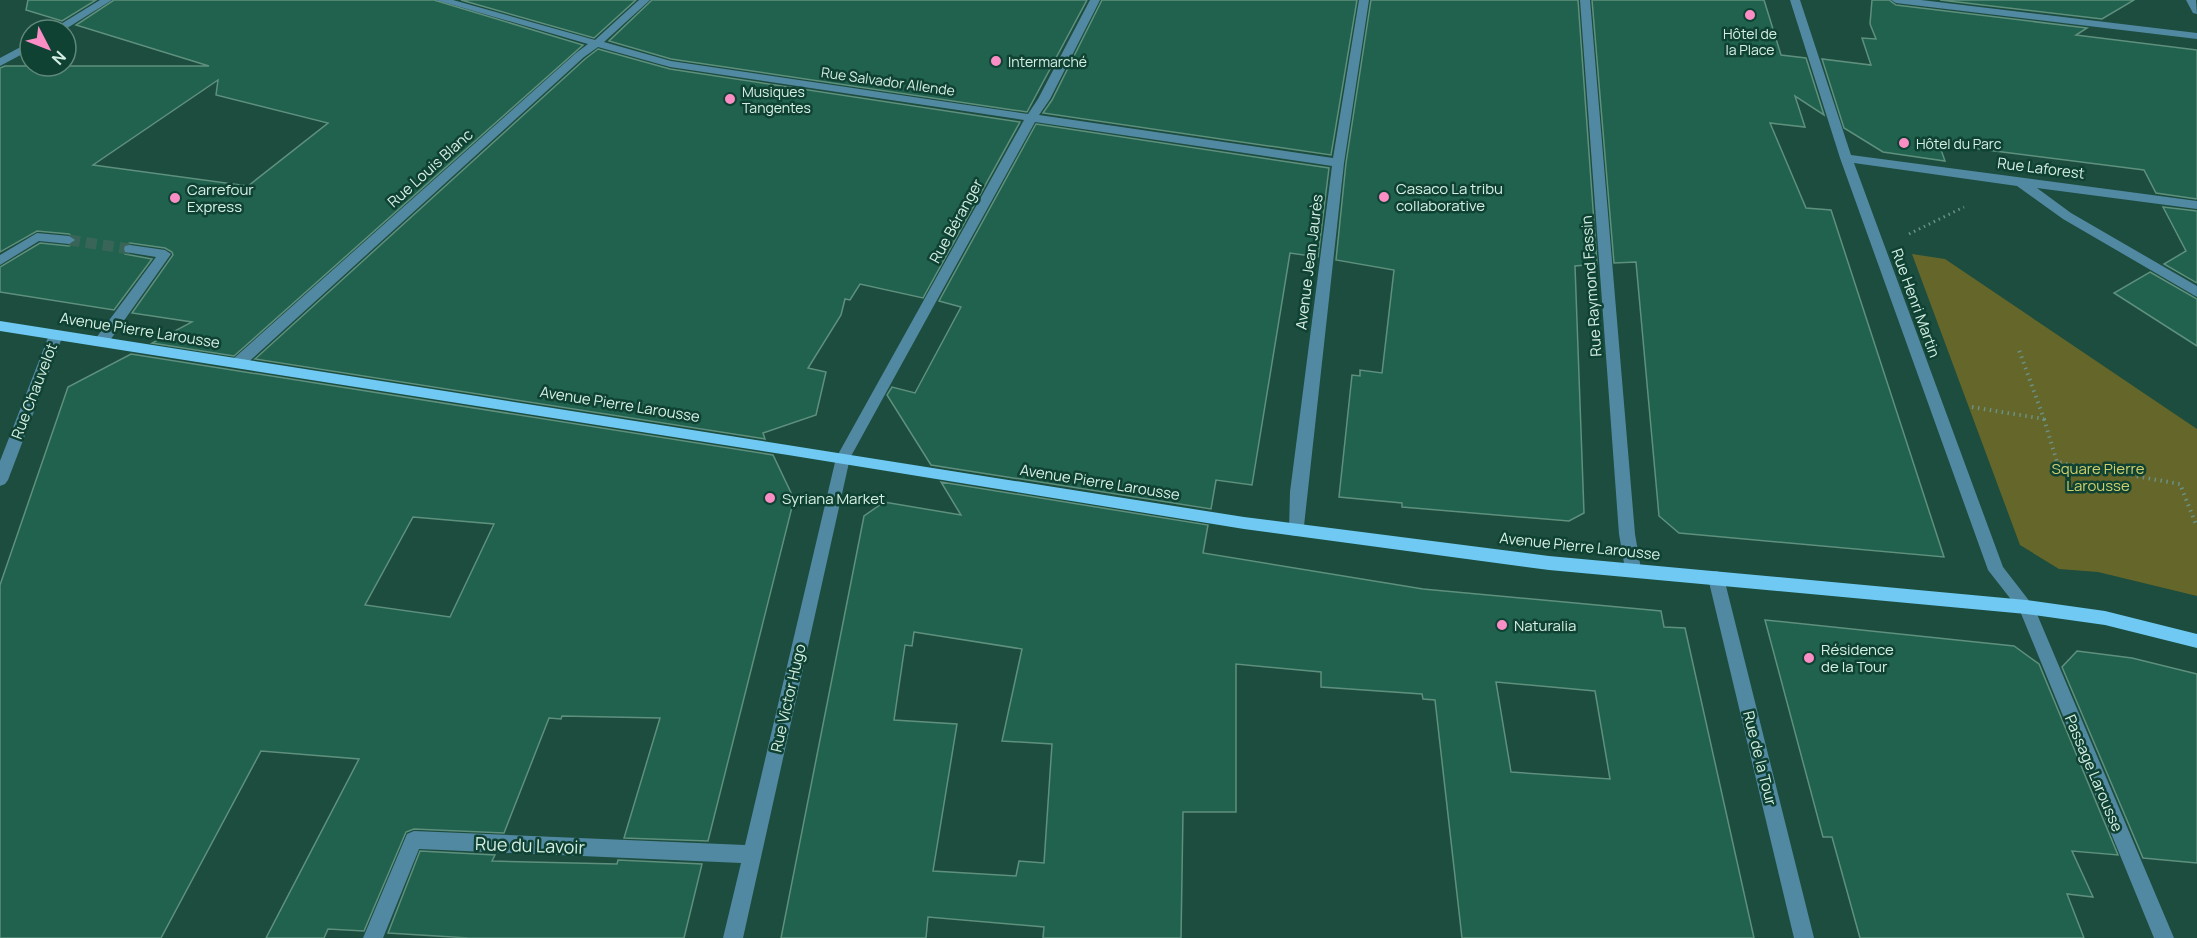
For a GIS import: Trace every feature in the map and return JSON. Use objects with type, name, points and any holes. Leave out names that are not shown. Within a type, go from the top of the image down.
[{"type":"main road","name":"Avenue Pierre Larousse","points":[[0,326],[1297,530],[1549,563],[2026,607],[2105,618],[2197,641]]},
{"type":"street","points":[[76,18],[107,0]]},
{"type":"street","name":"Rue Salvador Allende","points":[[441,0],[670,64],[1338,163]]},
{"type":"street","name":"Rue Louis Blanc","points":[[238,363],[580,55],[596,44],[645,0]]},
{"type":"street","name":"Rue Béranger","points":[[843,458],[1031,118],[1044,99],[1095,0]]},
{"type":"street","name":"Avenue Jean Jaurès","points":[[1297,530],[1298,492],[1338,163],[1364,0]]},
{"type":"street","name":"Rue Raymond Fassin","points":[[1585,0],[1627,534],[1633,569]]},
{"type":"street","name":"Rue Henri Martin","points":[[1795,0],[1846,158],[1996,570],[2026,607]]},
{"type":"street","points":[[1896,0],[2197,36]]},
{"type":"street","points":[[2191,0],[2197,10]]},
{"type":"street","points":[[0,63],[18,52]]},
{"type":"street","name":"Rue Laforest","points":[[1846,158],[1877,164],[2197,205]]},
{"type":"street","points":[[2018,181],[2067,216],[2197,292]]},
{"type":"street","points":[[0,261],[37,237],[69,240]]},
{"type":"street","points":[[101,342],[165,254],[130,249]]},
{"type":"street","name":"Rue Chauvelot","points":[[0,480],[56,335]]},
{"type":"street","name":"Rue Victor Hugo","points":[[733,938],[843,458]]},
{"type":"street","name":"Rue de la Tour","points":[[1716,578],[1804,938]]},
{"type":"street","name":"Passage Larousse","points":[[2026,607],[2164,938]]},
{"type":"street","name":"Rue du Lavoir","points":[[373,938],[414,840],[752,854]]},
{"type":"path","points":[[1907,236],[1969,205]]},
{"type":"path","points":[[2019,350],[2057,462],[2180,484],[2197,527]]},
{"type":"path","points":[[1968,406],[2044,419]]},
{"type":"green space","name":"Square Pierre Larousse","points":[[1912,254],[1945,259],[2197,429],[2197,596],[2098,572],[2059,569],[2020,545]]},
{"type":"building","points":[[28,0],[96,0],[67,18],[52,18],[26,10]]},
{"type":"building","points":[[114,0],[434,0],[583,45],[234,356],[152,343],[192,322],[132,313],[173,255],[165,248],[130,243],[123,245],[122,250],[125,254],[152,259],[114,310],[0,292],[0,267],[40,243],[69,246],[77,241],[69,234],[37,231],[0,252],[0,68],[18,66],[18,78],[78,78],[78,66],[209,66],[78,26],[78,24]],"holes":[[[218,80],[216,95],[328,123],[248,186],[93,165]]]},
{"type":"building","points":[[461,0],[636,0],[594,38]]},
{"type":"building","points":[[652,0],[1087,0],[1027,112],[671,59],[609,41]]},
{"type":"building","points":[[1102,0],[1357,0],[1331,155],[1043,113],[1052,100]]},
{"type":"building","points":[[1371,0],[1578,0],[1597,264],[1575,266],[1584,513],[1569,521],[1402,507],[1402,503],[1339,497],[1352,375],[1360,376],[1360,370],[1382,373],[1394,270],[1336,260],[1346,163]]},
{"type":"building","points":[[1592,0],[1764,0],[1781,55],[1806,58],[1824,115],[1795,96],[1805,127],[1770,123],[1806,208],[1831,210],[1944,557],[1679,533],[1659,516],[1636,262],[1614,263]]},
{"type":"building","points":[[1872,0],[1889,0],[1896,5],[2087,28],[2076,35],[2197,50],[2197,199],[2156,193],[2144,170],[1939,144],[1945,161],[1883,152],[1844,128],[1822,59],[1871,65],[1862,38],[1876,39],[1870,24]]},
{"type":"building","points":[[1940,0],[2134,0],[2102,19]]},
{"type":"building","points":[[598,49],[670,69],[1020,122],[923,298],[860,284],[850,300],[845,299],[841,315],[808,368],[826,372],[816,415],[763,433],[765,439],[255,359],[585,59]]},
{"type":"building","points":[[1036,124],[1329,168],[1318,257],[1290,253],[1252,485],[1216,480],[1211,509],[931,465],[887,395],[892,387],[915,393],[961,307],[939,301]]},
{"type":"building","points":[[2163,207],[2197,211],[2197,283],[2164,264],[2186,251]]},
{"type":"building","points":[[2150,272],[2197,299],[2197,346],[2114,293]]},
{"type":"building","points":[[131,354],[773,455],[794,499],[708,841],[624,838],[660,718],[562,716],[561,719],[549,718],[504,833],[414,829],[406,832],[364,931],[328,929],[324,938],[266,938],[359,759],[261,751],[161,938],[0,938],[0,585],[68,387]],"holes":[[[413,517],[494,524],[450,617],[365,605]]]},
{"type":"building","points":[[941,482],[1208,525],[1203,553],[1423,589],[1661,611],[1664,627],[1685,628],[1754,938],[1462,938],[1435,700],[1423,699],[1422,694],[1321,687],[1321,672],[1236,664],[1236,812],[1183,812],[1181,938],[1043,938],[1044,927],[928,917],[926,938],[781,938],[864,516],[884,502],[961,515]],"holes":[[[914,632],[1022,649],[1002,741],[1052,744],[1044,863],[1019,861],[1016,876],[933,871],[957,724],[894,720],[905,645],[912,646]],[[1496,682],[1595,691],[1610,779],[1511,772]]]},
{"type":"building","points":[[1765,620],[2014,646],[2039,664],[2118,855],[2072,851],[2093,897],[2067,894],[2084,938],[1860,938],[1832,837],[1823,837]]},
{"type":"building","points":[[2077,651],[2132,658],[2197,674],[2197,863],[2143,858],[2062,667]]},
{"type":"building","points":[[420,851],[495,855],[492,861],[617,864],[618,860],[702,864],[684,938],[469,938],[388,933]]},
{"type":"tunnel","points":[[69,240],[130,249]]},
{"type":"place","name":"Hôtel de la Place","points":[[1750,15]]},
{"type":"place","name":"Intermarché","points":[[996,61]]},
{"type":"place","name":"Musiques Tangentes","points":[[730,99]]},
{"type":"place","name":"Hôtel du Parc","points":[[1904,143]]},
{"type":"place","name":"Casaco La tribu collaborative","points":[[1384,197]]},
{"type":"place","name":"Carrefour Express","points":[[175,198]]},
{"type":"place","name":"Syriana Market","points":[[770,498]]},
{"type":"place","name":"Naturalia","points":[[1502,625]]},
{"type":"place","name":"Résidence de la Tour","points":[[1809,658]]}]
